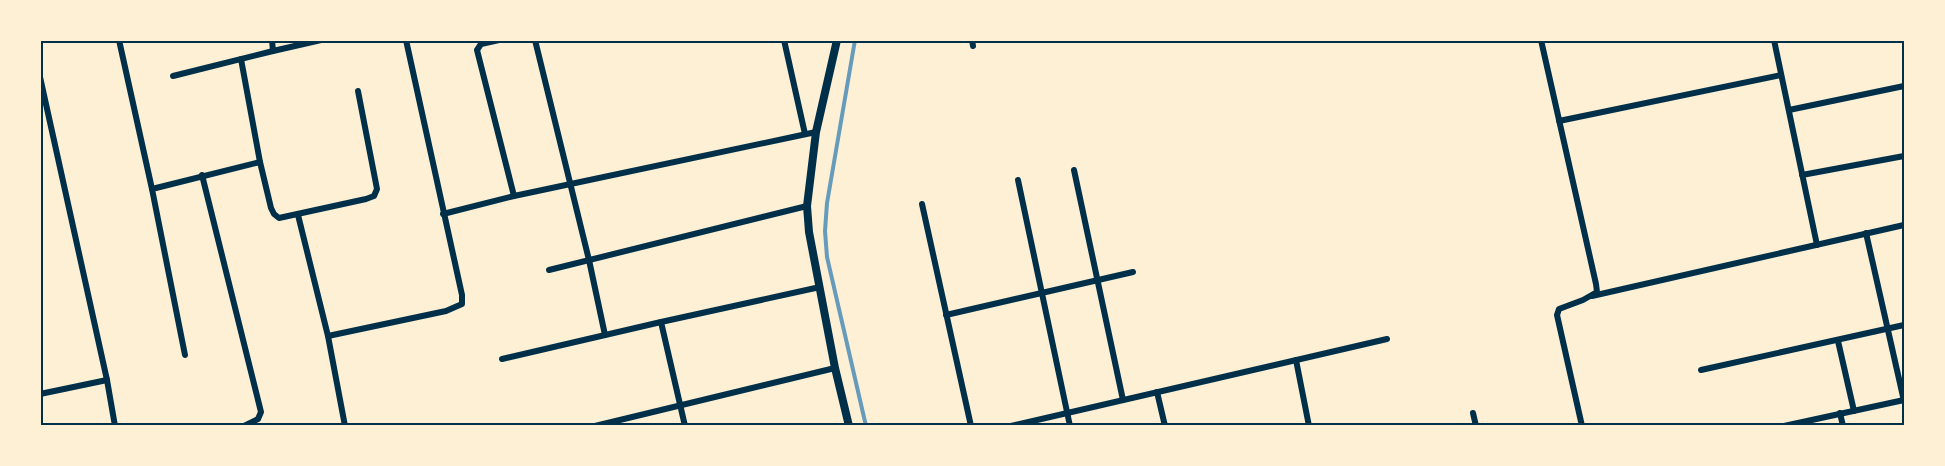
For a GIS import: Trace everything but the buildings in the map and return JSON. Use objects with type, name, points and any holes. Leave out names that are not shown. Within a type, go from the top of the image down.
[{"type":"street","points":[[119,40],[152,189],[185,356]]},
{"type":"street","points":[[272,40],[273,51]]},
{"type":"street","points":[[173,76],[321,40]]},
{"type":"street","points":[[328,336],[446,311],[462,304],[462,295],[406,40]]},
{"type":"street","points":[[535,40],[605,335]]},
{"type":"street","points":[[784,40],[805,134]]},
{"type":"street","points":[[837,40],[816,132],[807,206],[809,232],[849,426]]},
{"type":"street","points":[[1541,40],[1596,284],[1597,292],[1592,296]]},
{"type":"street","points":[[1774,40],[1817,245]]},
{"type":"street","points":[[498,41],[481,44],[477,50],[514,196]]},
{"type":"street","points":[[241,59],[260,162],[271,208],[279,218],[374,196],[377,189],[358,91]]},
{"type":"street","points":[[1559,121],[1781,75]]},
{"type":"street","points":[[40,77],[116,426]]},
{"type":"street","points":[[1789,110],[1905,86]]},
{"type":"street","points":[[443,214],[514,196],[816,132]]},
{"type":"street","points":[[1802,175],[1905,156]]},
{"type":"street","points":[[152,189],[260,162]]},
{"type":"street","points":[[1074,171],[1123,400]]},
{"type":"street","points":[[202,175],[261,412],[258,419],[244,426]]},
{"type":"street","points":[[1018,180],[1070,426]]},
{"type":"street","points":[[922,204],[971,426]]},
{"type":"street","points":[[549,270],[807,206]]},
{"type":"street","points":[[298,215],[328,336],[345,426]]},
{"type":"street","points":[[1582,426],[1557,315],[1559,309],[1592,296],[1905,225]]},
{"type":"street","points":[[1784,426],[1904,400],[1866,233]]},
{"type":"street","points":[[946,315],[1133,272]]},
{"type":"street","points":[[502,359],[820,286]]},
{"type":"street","points":[[661,322],[685,426]]},
{"type":"street","points":[[1701,370],[1905,325]]},
{"type":"street","points":[[1011,426],[1387,339]]},
{"type":"street","points":[[1838,340],[1854,411]]},
{"type":"street","points":[[1296,360],[1309,426]]},
{"type":"street","points":[[595,426],[836,368]]},
{"type":"street","points":[[40,393],[107,380]]},
{"type":"street","points":[[1157,392],[1165,426]]},
{"type":"street","points":[[1473,412],[1476,426]]},
{"type":"street","points":[[1840,413],[1843,426]]},
{"type":"waterway","points":[[855,40],[827,203],[825,231],[827,257],[866,426]]}]
